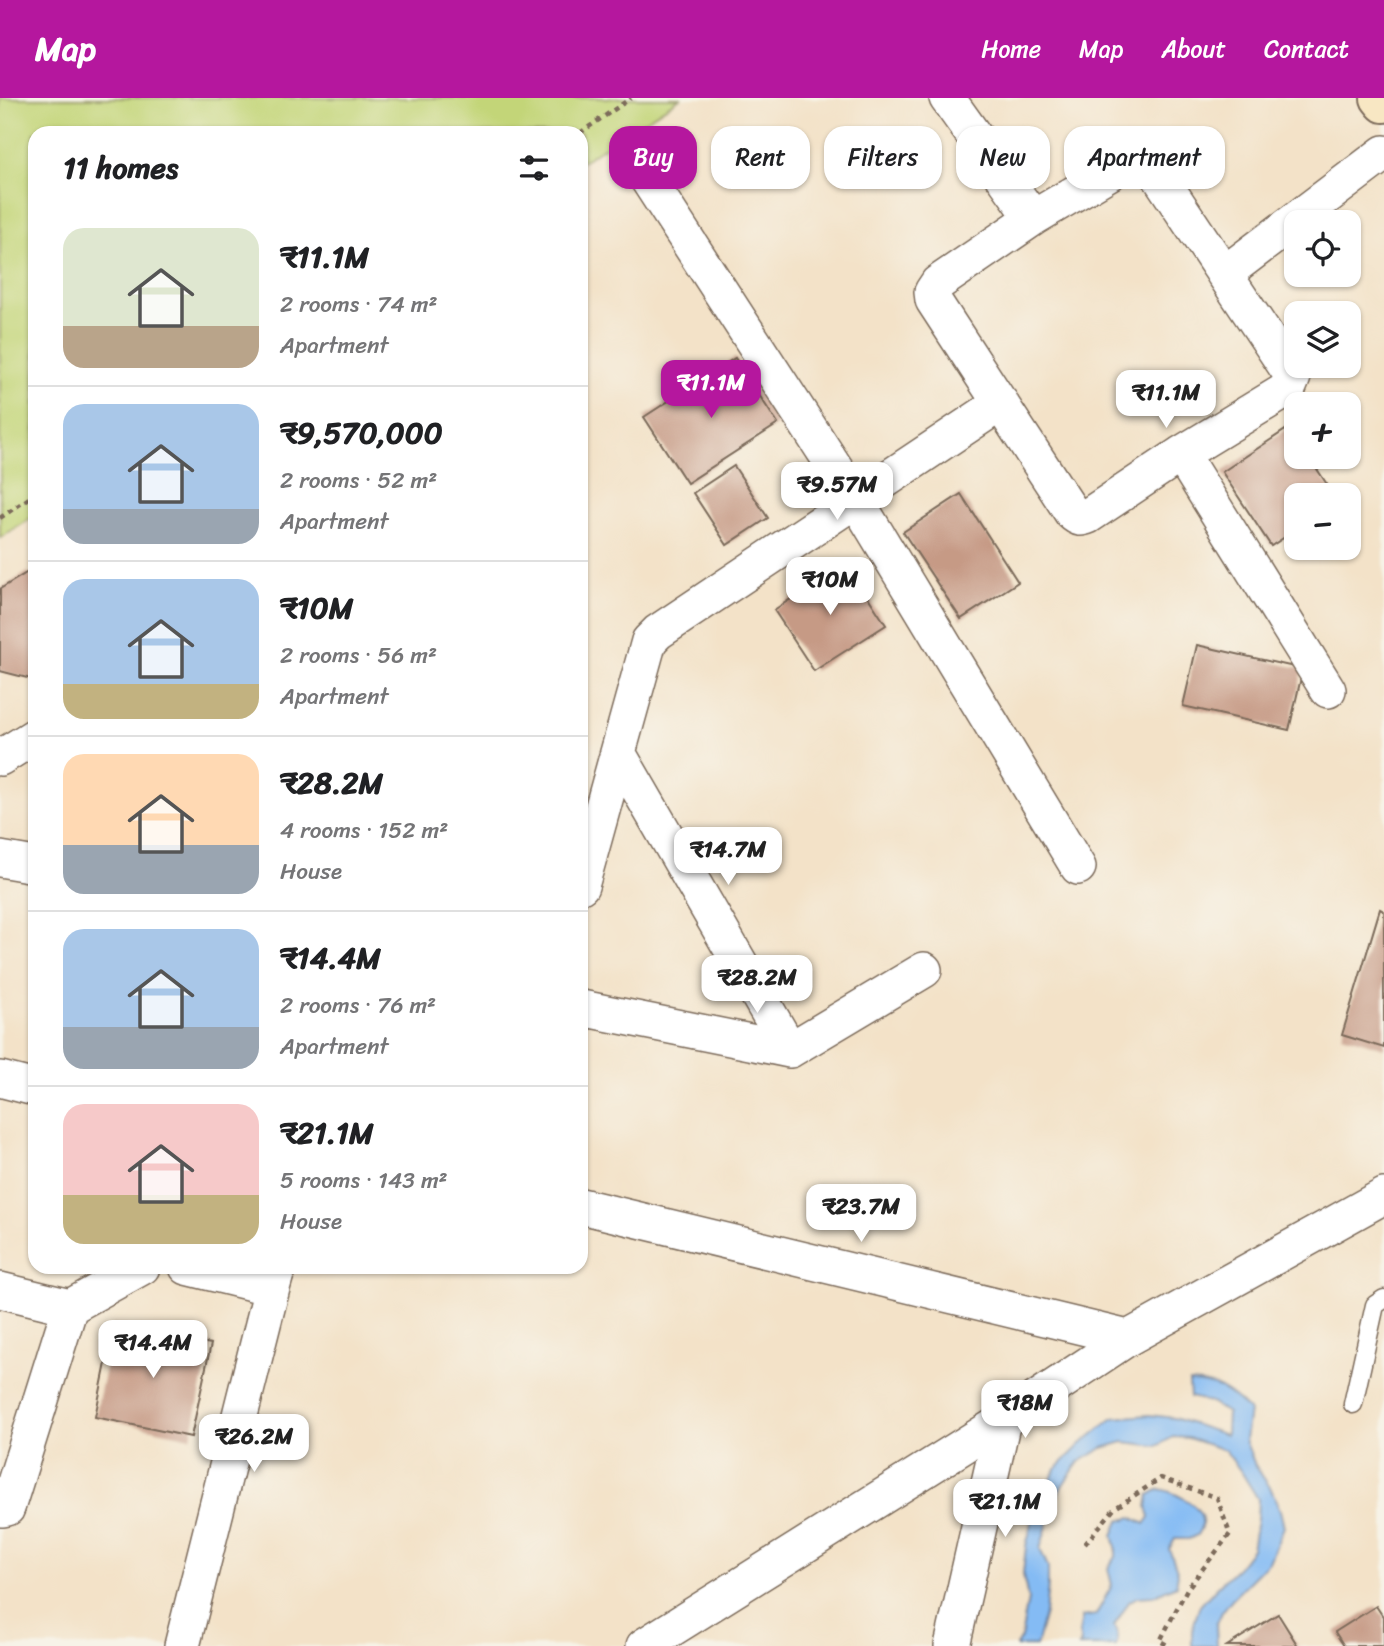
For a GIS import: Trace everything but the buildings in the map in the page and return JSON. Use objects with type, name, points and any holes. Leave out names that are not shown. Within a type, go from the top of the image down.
[{"type":"street","points":[[947,98],[1033,218]]},
{"type":"street","points":[[1380,98],[1384,103]]},
{"type":"street","points":[[1224,274],[1384,153]]},
{"type":"street","points":[[1140,156],[1149,161],[1290,371],[1292,383],[1288,389],[1181,454],[1088,516],[1082,519],[1076,517],[933,300],[933,292],[938,283],[1033,218],[1134,158],[1140,156]]},
{"type":"street","points":[[654,189],[856,500],[1077,867]]},
{"type":"street","points":[[588,861],[649,641],[658,632],[1001,403]]},
{"type":"street","points":[[1181,454],[1328,690]]},
{"type":"street","points":[[0,758],[28,740]]},
{"type":"street","points":[[618,753],[790,1050]]},
{"type":"street","points":[[0,859],[28,864]]},
{"type":"street","points":[[588,1009],[790,1050],[924,970]]},
{"type":"street","points":[[0,1079],[28,1086]]},
{"type":"street","points":[[644,1646],[1003,1421],[1128,1338],[1384,1196]]},
{"type":"street","points":[[588,1208],[1128,1338]]},
{"type":"street","points":[[0,1290],[71,1307],[130,1274]]},
{"type":"street","points":[[182,1646],[275,1277],[249,1274]]},
{"type":"street","points":[[0,1507],[7,1508],[71,1307]]},
{"type":"street","points":[[952,1646],[1003,1421]]},
{"type":"lane","points":[[1353,1404],[1375,1305],[1384,1299]]},
{"type":"path","points":[[588,128],[631,98]]},
{"type":"path","points":[[0,518],[28,499]]},
{"type":"path","points":[[1085,1544],[1114,1509],[1161,1478],[1217,1498],[1230,1534],[1187,1589],[1158,1644],[1169,1646]]},
{"type":"green space","points":[[0,98],[680,98],[637,126],[609,126],[609,144],[588,157],[588,126],[28,126],[28,520],[0,538]]},
{"type":"water","points":[[1189,1382],[1222,1389],[1249,1411],[1245,1440],[1255,1465],[1271,1489],[1284,1527],[1269,1562],[1222,1612],[1216,1625],[1217,1646],[1192,1646],[1192,1631],[1199,1607],[1252,1549],[1258,1499],[1225,1450],[1188,1438],[1173,1437],[1157,1446],[1124,1442],[1103,1448],[1079,1462],[1062,1486],[1053,1506],[1040,1549],[1048,1567],[1048,1585],[1045,1613],[1036,1646],[1016,1646],[1021,1638],[1028,1599],[1023,1574],[1026,1546],[1035,1511],[1056,1469],[1113,1418],[1149,1415],[1174,1418],[1226,1435],[1227,1413],[1209,1402],[1190,1397]]},
{"type":"water","points":[[1160,1489],[1187,1501],[1202,1517],[1197,1535],[1189,1539],[1175,1539],[1169,1549],[1178,1573],[1176,1585],[1153,1596],[1137,1597],[1129,1602],[1114,1626],[1118,1636],[1116,1646],[1079,1646],[1082,1617],[1096,1615],[1112,1585],[1108,1568],[1116,1557],[1113,1535],[1119,1521],[1132,1517],[1145,1524],[1150,1517],[1147,1507],[1149,1495]]}]
